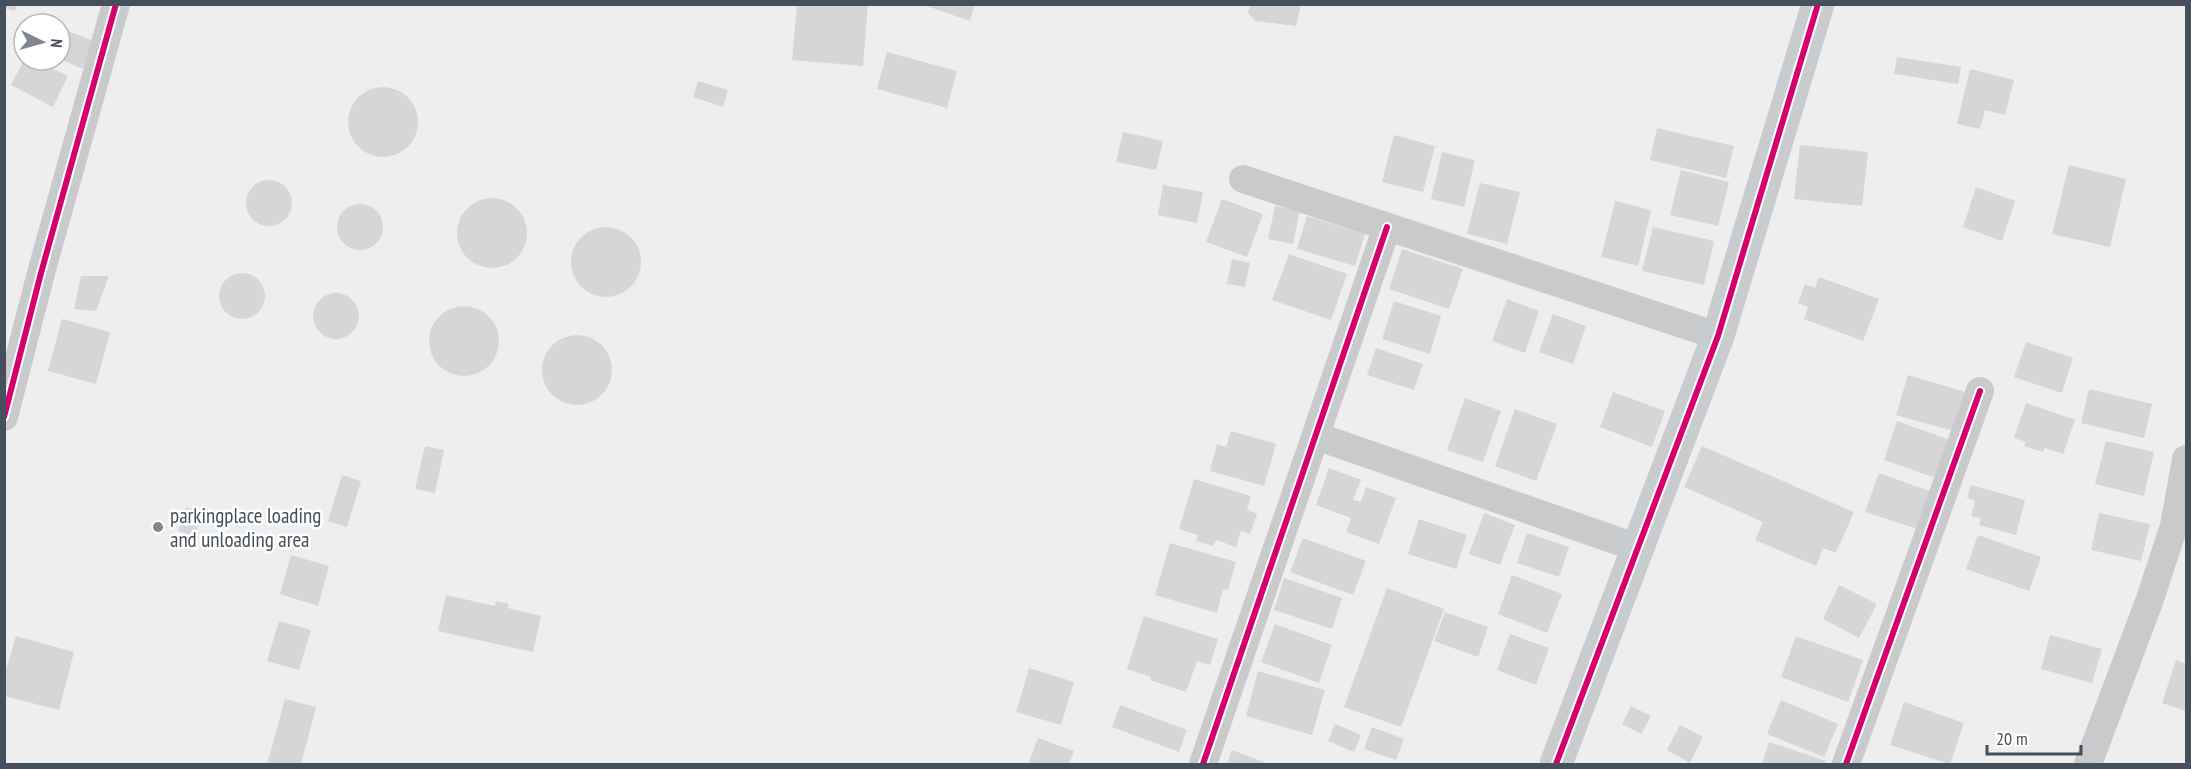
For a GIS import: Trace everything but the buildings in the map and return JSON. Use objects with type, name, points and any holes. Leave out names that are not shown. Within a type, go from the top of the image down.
[{"type":"street","points":[[4,417],[41,273],[116,4]]},
{"type":"street","points":[[1556,765],[1718,336],[1818,4]]},
{"type":"street","points":[[1243,179],[1718,336]]},
{"type":"street","points":[[1203,765],[1387,227]]},
{"type":"street","points":[[1846,765],[1980,391]]},
{"type":"street","points":[[1316,436],[1638,549]]},
{"type":"street","points":[[2088,765],[2149,602],[2174,526],[2187,459]]},
{"type":"cycle path","points":[[4,417],[41,273],[116,4]]},
{"type":"cycle path","points":[[1556,764],[1718,336],[1818,4]]},
{"type":"cycle path","points":[[1203,764],[1387,227]]},
{"type":"cycle path","points":[[1846,764],[1980,391]]},
{"type":"place","name":"parkingplace loading and unloading area","points":[[158,527]]}]
